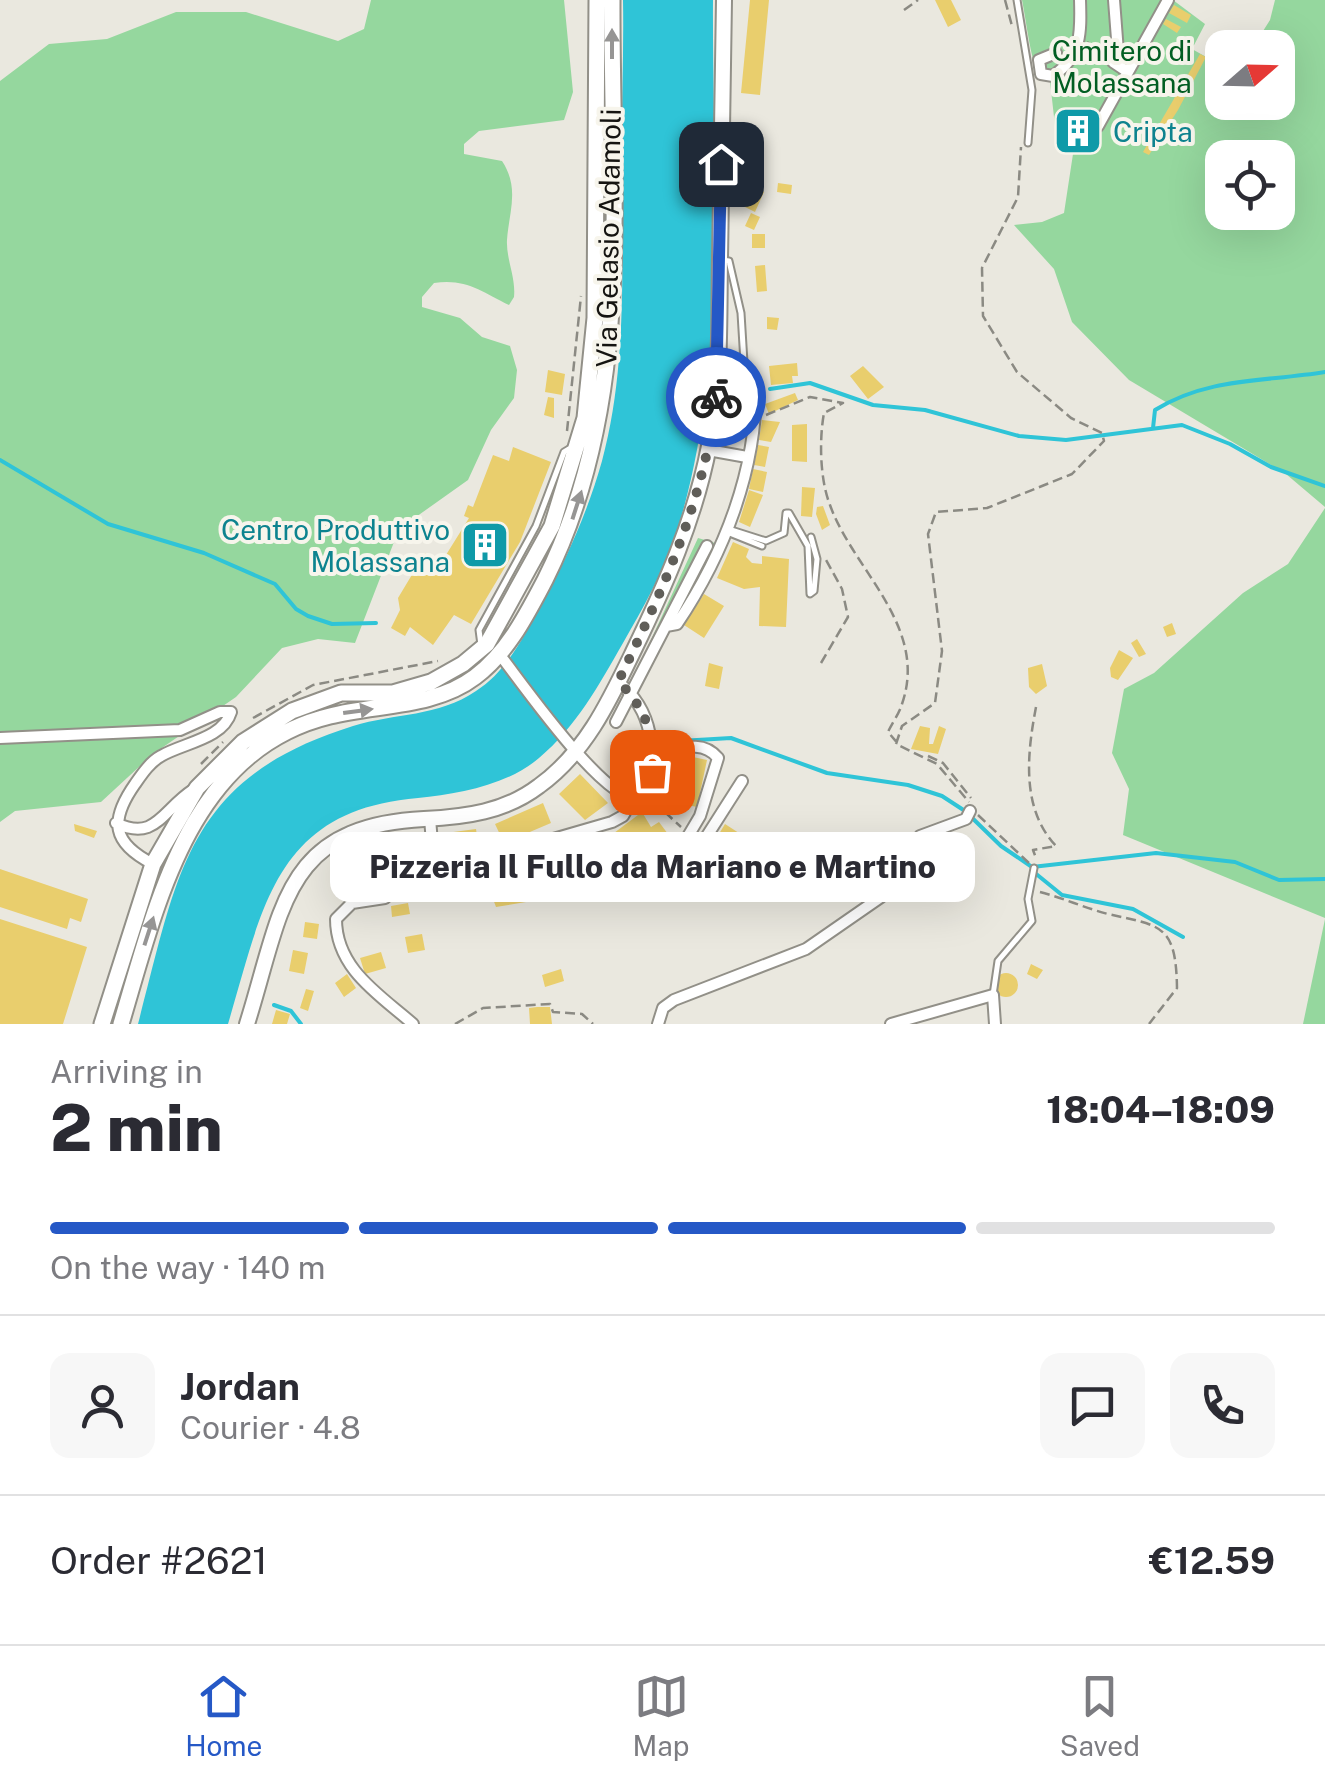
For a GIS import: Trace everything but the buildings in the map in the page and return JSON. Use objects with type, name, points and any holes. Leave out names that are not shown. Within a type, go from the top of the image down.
[{"type":"main road","name":"Via Gelasio Adamoli","points":[[102,1024],[154,864],[197,788],[243,742],[292,712],[341,694],[393,693],[430,682],[482,648],[512,604],[552,526],[584,418],[595,318],[597,0]]},
{"type":"main road","name":"Via Gelasio Adamoli","points":[[120,1024],[167,876],[192,821],[218,786],[251,754],[301,723],[439,694],[474,678],[502,657],[568,533],[600,422],[612,317],[612,0]]},
{"type":"main road","points":[[247,1024],[288,896],[306,864],[328,843],[386,820],[471,816],[514,801],[561,769],[624,686],[642,633],[683,541],[708,450],[719,374],[724,0]]},
{"type":"street","points":[[1056,53],[1039,60],[1040,74],[1048,78],[1072,59],[1082,38],[1080,0]]},
{"type":"street","points":[[1114,0],[1118,52],[1114,62],[1128,72]]},
{"type":"street","points":[[1098,126],[1168,0]]},
{"type":"street","points":[[616,722],[624,686],[717,559],[728,530],[747,457],[756,384],[719,374]]},
{"type":"street","points":[[708,450],[747,457]]},
{"type":"street","points":[[668,628],[707,546]]},
{"type":"street","points":[[698,561],[717,559]]},
{"type":"street","points":[[642,633],[668,628]]},
{"type":"street","points":[[502,657],[564,738],[632,800]]},
{"type":"street","points":[[413,1024],[356,975],[336,926],[338,914],[348,905],[385,898],[380,876],[388,870],[447,865],[604,825],[623,816],[632,800],[646,795],[654,754],[640,708],[624,686]]},
{"type":"street","points":[[0,738],[180,730],[220,712],[231,712],[216,730],[152,762],[120,808],[116,823],[119,835],[154,864]]},
{"type":"street","points":[[654,754],[686,746],[717,756],[709,792],[686,839],[688,850],[696,849],[742,781]]},
{"type":"street","points":[[116,823],[132,831],[145,830],[197,788]]},
{"type":"street","points":[[658,1024],[660,1012],[674,1000],[806,949],[881,897],[924,834],[968,815]]},
{"type":"street","points":[[430,819],[432,842],[447,865]]},
{"type":"street","points":[[891,1024],[992,994],[995,1024]]},
{"type":"lane","points":[[1017,0],[1031,78],[1025,143]]},
{"type":"lane","points":[[720,260],[729,262],[735,279],[744,379]]},
{"type":"lane","points":[[482,648],[479,630],[536,526],[564,452],[576,444]]},
{"type":"lane","points":[[728,530],[766,540],[785,531],[789,513],[808,546],[806,586],[810,594],[815,586],[811,536]]},
{"type":"lane","points":[[728,530],[762,546]]},
{"type":"lane","points":[[643,881],[686,839]]},
{"type":"lane","points":[[992,994],[998,961],[1032,922],[1029,889],[1033,870]]},
{"type":"path","points":[[904,10],[918,0]]},
{"type":"path","points":[[1005,0],[1016,38]]},
{"type":"path","points":[[1082,38],[1114,62]]},
{"type":"path","points":[[896,744],[902,726],[935,703],[942,650],[928,534],[932,519],[943,509],[987,508],[1072,474],[1104,442],[1102,433],[1071,418],[1017,372],[982,316],[982,268],[1018,197],[1025,143]]},
{"type":"path","points":[[576,444],[564,426],[573,394],[583,286]]},
{"type":"path","points":[[754,412],[770,415],[810,397],[842,403],[826,408],[822,418],[826,491],[835,518],[870,571],[901,636],[906,660],[903,701],[888,732],[896,744],[943,763],[993,833],[1033,870],[1037,860],[1033,850],[1056,846],[1037,819],[1029,794],[1036,707]]},
{"type":"path","points":[[814,546],[837,577],[848,617],[821,663]]},
{"type":"path","points":[[926,756],[965,795],[968,815]]},
{"type":"path","points":[[646,795],[686,839]]},
{"type":"path","points":[[1029,889],[1113,915],[1141,918],[1167,937],[1173,951],[1177,988],[1149,1024]]},
{"type":"path","points":[[455,1024],[483,1008],[550,1004],[553,1012],[582,1014],[593,1024]]},
{"type":"green space","points":[[371,0],[564,0],[573,92],[564,120],[479,131],[464,144],[464,154],[502,161],[511,181],[507,247],[514,297],[509,305],[473,287],[445,282],[434,283],[422,297],[422,307],[460,318],[482,337],[510,346],[517,370],[514,398],[491,430],[468,480],[399,529],[355,643],[318,639],[282,648],[236,697],[153,754],[101,802],[15,811],[0,822],[0,81],[49,44],[107,39],[176,12],[246,12],[338,41],[364,29]]},
{"type":"green space","name":"Cimitero di Molassana","points":[[1022,0],[1173,0],[1205,24],[1192,49],[1205,56],[1205,120],[1295,120],[1295,30],[1264,30],[1275,0],[1325,0],[1325,507],[1286,474],[1129,380],[1072,322],[1054,269],[1014,225],[1042,222],[1064,213],[1073,154],[1056,135],[1050,81],[1041,80]]},
{"type":"green space","points":[[1325,508],[1325,918],[1123,835],[1129,789],[1112,753],[1124,689],[1154,673],[1243,593],[1288,564]]},
{"type":"green space","points":[[698,538],[722,545],[656,655],[637,670]]},
{"type":"green space","points":[[1325,919],[1325,1024],[1303,1024]]},
{"type":"water","points":[[623,0],[713,0],[715,201],[711,338],[693,471],[676,534],[659,576],[586,705],[539,758],[513,775],[482,787],[370,806],[333,822],[304,844],[282,872],[252,941],[228,1024],[138,1024],[180,877],[198,838],[222,803],[255,773],[297,748],[353,726],[447,706],[476,691],[513,654],[567,554],[602,461],[616,391],[622,282]]},
{"type":"waterway","points":[[1153,428],[1155,410],[1195,392],[1237,382],[1325,372]]},
{"type":"waterway","points":[[770,389],[810,383],[873,405],[925,410],[1019,436],[1066,440],[1182,425],[1230,444],[1271,467],[1325,486]]},
{"type":"waterway","points":[[0,460],[108,524],[204,553],[275,584],[296,609],[308,616],[332,624],[376,623]]},
{"type":"waterway","points":[[664,747],[680,741],[731,738],[827,773],[908,785],[942,796],[1032,867],[1156,853],[1235,862],[1279,880],[1325,879]]},
{"type":"waterway","points":[[1035,873],[1062,895],[1133,909],[1183,937]]},
{"type":"waterway","points":[[274,1005],[291,1011],[301,1024]]},
{"type":"way so far","points":[[652,772],[655,761],[644,719],[636,698],[618,682],[683,541],[708,450],[716,397]]},
{"type":"place","name":"Cripta","points":[[1078,131]]},
{"type":"place","name":"Centro Produttivo Molassana","points":[[485,545]]},
{"type":"place","name":"Pizzeria Il Fullo da Mariano e Martino","points":[[652,772]]},
{"type":"route","points":[[716,397],[721,164]]}]
